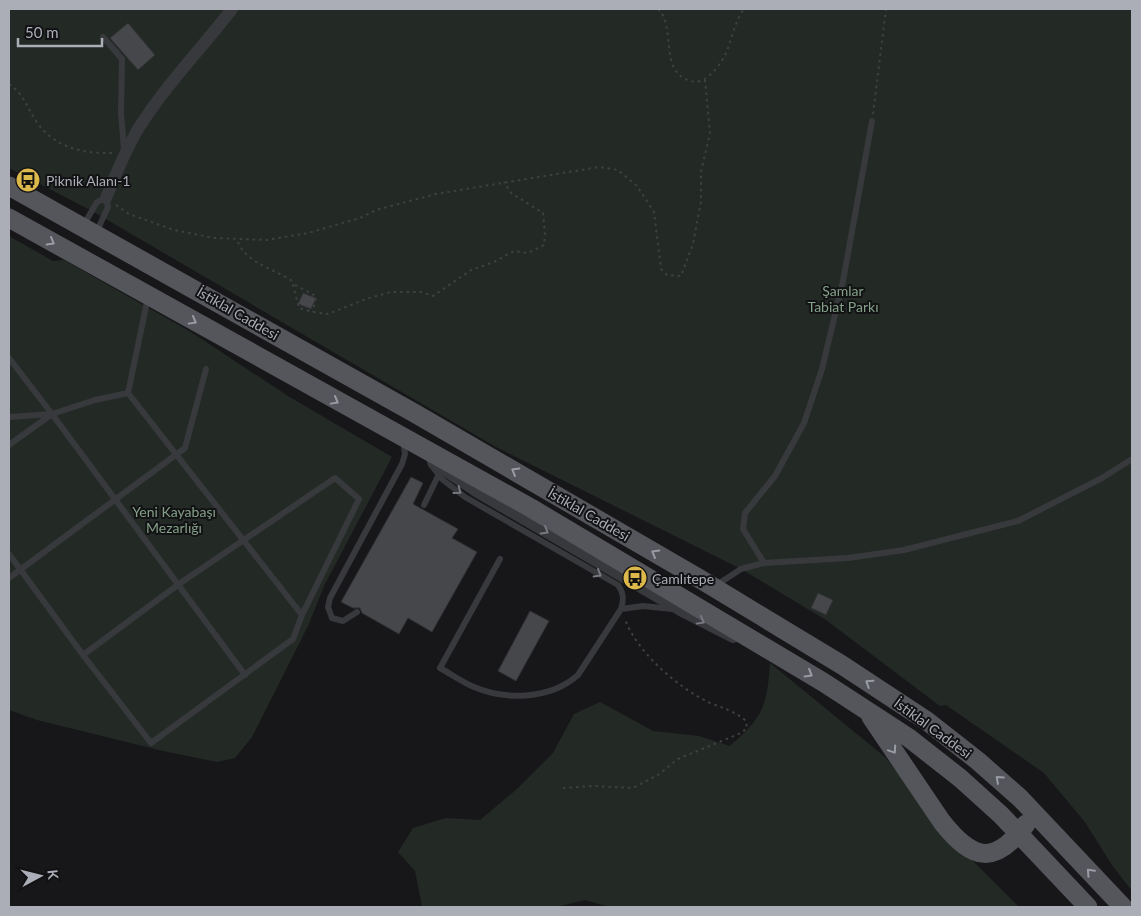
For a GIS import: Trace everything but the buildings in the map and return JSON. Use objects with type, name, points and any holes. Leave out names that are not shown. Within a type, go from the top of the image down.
[{"type":"main road","name":"İstiklal Caddesi","points":[[9,186],[424,419],[714,587],[842,665],[927,721],[978,761],[1034,813],[1123,907]]},
{"type":"main road","name":"İstiklal Caddesi","points":[[9,218],[531,508],[788,661],[909,738],[960,778],[1019,834],[1088,907]]},
{"type":"main road","points":[[865,710],[942,822],[954,838],[969,850],[983,854],[996,852],[1010,845],[1034,813]]},
{"type":"street","points":[[106,198],[125,153],[157,101],[232,9]]},
{"type":"street","points":[[402,437],[424,456],[476,491],[684,612],[718,631],[788,661]]},
{"type":"lane","points":[[103,37],[122,59],[121,113],[125,153]]},
{"type":"lane","points":[[764,563],[743,529],[745,513],[775,476],[804,423],[822,369],[843,280],[872,121]]},
{"type":"lane","points":[[106,198],[108,207],[89,230],[97,202],[106,198]]},
{"type":"lane","points":[[148,296],[128,393],[302,615]]},
{"type":"lane","points":[[9,358],[245,675]]},
{"type":"lane","points":[[9,578],[185,448],[206,369]]},
{"type":"lane","points":[[9,416],[52,414],[95,400],[128,393]]},
{"type":"lane","points":[[9,445],[52,414]]},
{"type":"lane","points":[[357,612],[343,621],[332,618],[328,606],[330,598],[402,464],[405,454],[402,437]]},
{"type":"lane","points":[[424,456],[438,476],[465,497],[618,585],[624,597],[621,609],[578,675],[571,682],[541,694],[524,696],[474,688],[440,668],[500,559]]},
{"type":"lane","points":[[714,587],[741,569],[764,563],[848,558],[904,550],[1018,522],[1102,478],[1132,459]]},
{"type":"lane","points":[[424,505],[438,476]]},
{"type":"lane","points":[[9,554],[83,655],[151,742],[294,639],[302,615],[359,499],[335,478],[179,584],[83,655]]},
{"type":"lane","points":[[621,609],[654,606],[684,612]]},
{"type":"path","points":[[658,9],[664,15],[670,58],[677,73],[685,80],[696,83],[704,80],[726,55],[734,27],[744,9]]},
{"type":"path","points":[[872,121],[886,9]]},
{"type":"path","points":[[106,198],[129,214],[162,226],[214,238],[238,241],[266,240],[308,233],[401,203],[436,194],[599,167],[618,170],[637,186],[654,212],[661,269],[667,275],[681,276],[693,244],[701,201],[701,172],[710,133],[704,80]]},
{"type":"path","points":[[9,84],[22,95],[37,123],[56,141],[84,152],[125,153]]},
{"type":"path","points":[[295,285],[299,308],[313,312],[332,313],[366,299],[398,291],[421,292],[434,296],[474,268],[494,262],[514,250],[528,253],[544,245],[543,213],[511,193],[504,182]]},
{"type":"path","points":[[238,241],[242,250],[254,260],[316,296],[313,312]]},
{"type":"path","points":[[562,788],[593,786],[633,788],[658,775],[678,759],[741,733],[747,728],[746,721],[737,713],[707,701],[670,677],[632,635],[621,609]]},
{"type":"green space","name":"Şamlar Tabiat Parkı","points":[[9,9],[1132,9],[1132,891],[1112,865],[1085,822],[1044,773],[946,705],[940,706],[826,620],[741,569],[496,447],[92,211],[9,168]]},
{"type":"green space","name":"Yeni Kayabaşı Mezarlığı","points":[[9,236],[53,261],[64,260],[191,332],[288,396],[392,457],[324,586],[308,626],[252,737],[235,758],[217,762],[163,751],[37,720],[9,710]]},
{"type":"green space","points":[[770,663],[885,757],[964,852],[1019,907],[610,907],[585,900],[556,907],[422,906],[415,871],[398,852],[413,828],[446,818],[480,820],[517,789],[553,753],[574,714],[600,702],[653,731],[699,736],[730,746],[750,727],[761,710],[765,701]]},
{"type":"place","name":"Piknik Alanı-1","points":[[28,180]]},
{"type":"place","name":"Çamlıtepe","points":[[635,578]]}]
